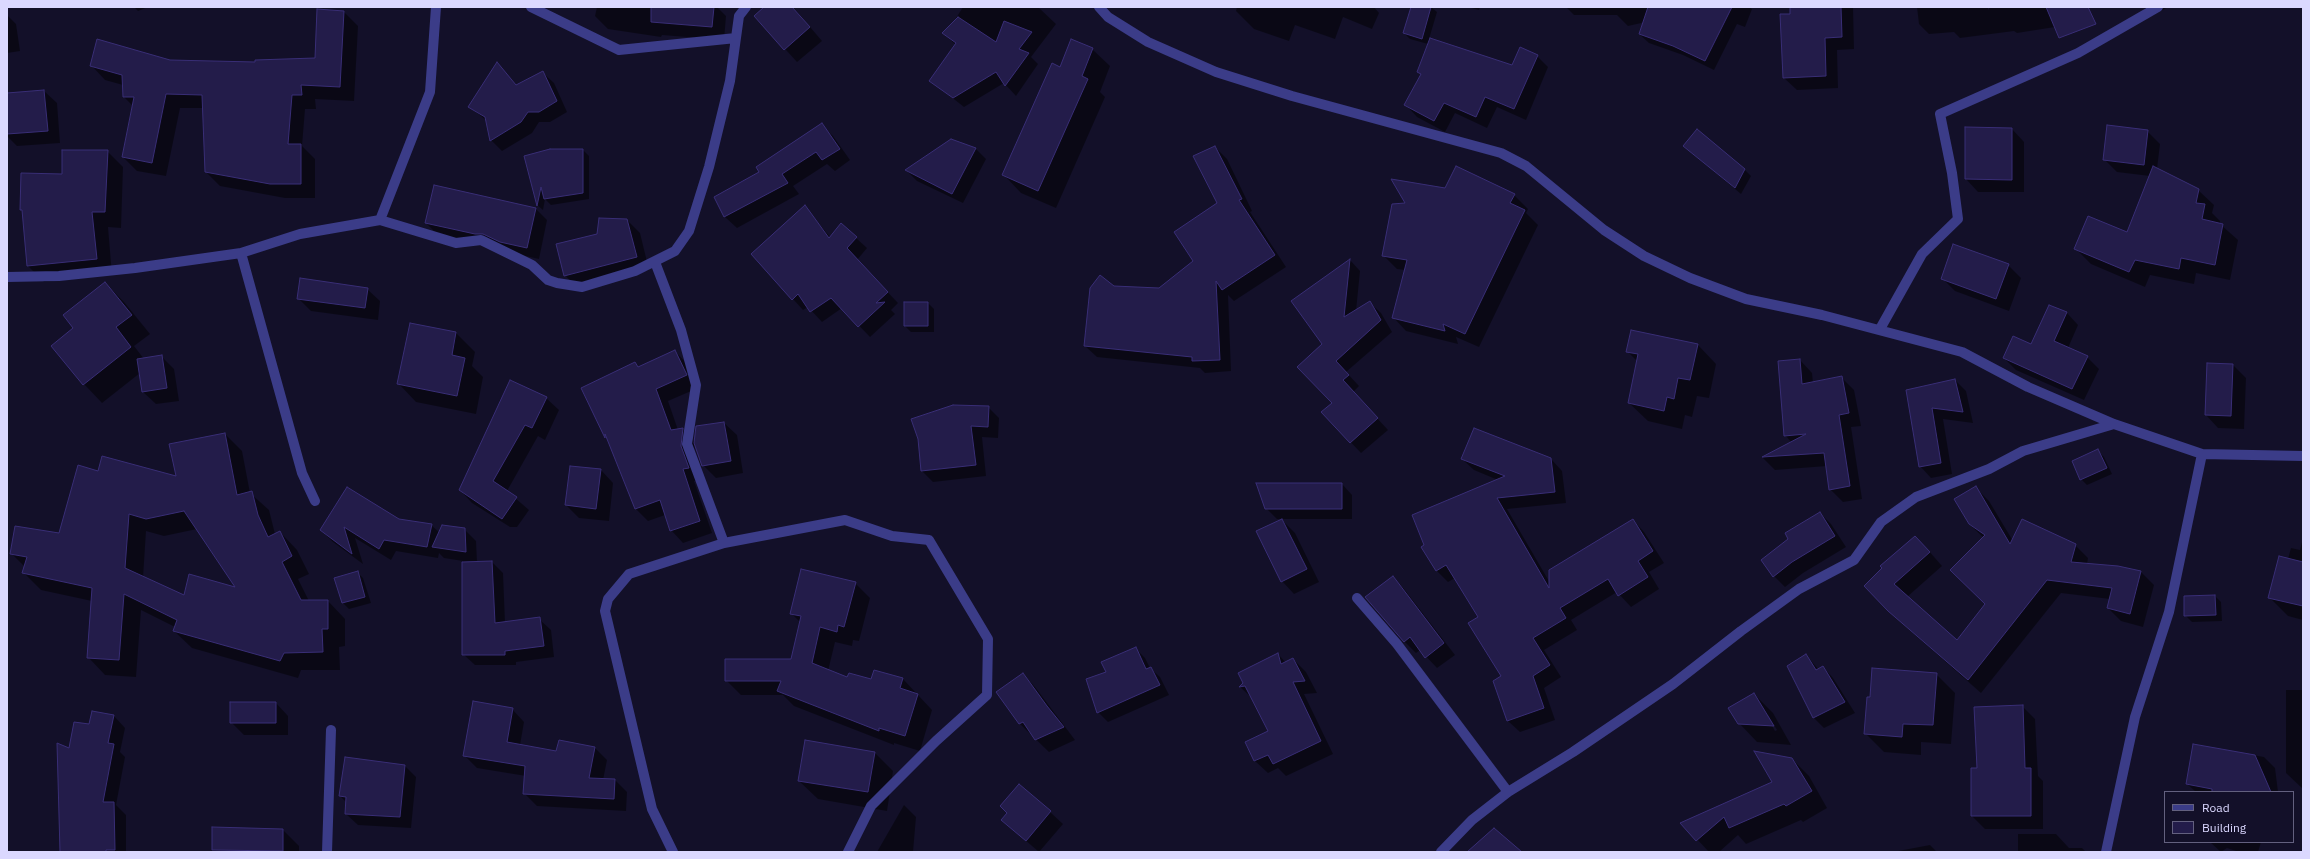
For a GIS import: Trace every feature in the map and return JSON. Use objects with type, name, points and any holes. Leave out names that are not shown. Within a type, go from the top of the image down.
[{"type":"street","points":[[380,220],[430,92],[436,7]]},
{"type":"street","points":[[531,7],[619,50],[736,38]]},
{"type":"street","points":[[7,277],[59,276],[120,270],[241,253],[300,234],[380,220],[456,243],[481,240],[532,265],[548,280],[582,287],[622,276],[655,262],[675,251],[689,231],[708,167],[730,81],[739,16],[746,7]]},
{"type":"street","points":[[1099,7],[1108,17],[1148,42],[1216,72],[1292,96],[1501,153],[1526,166],[1604,230],[1644,256],[1690,278],[1746,299],[1880,329],[1962,352],[2028,388],[2114,424],[2202,454],[2303,456]]},
{"type":"street","points":[[1880,329],[1922,254],[1958,219],[1952,173],[1940,114],[2078,52],[2158,7]]},
{"type":"street","points":[[241,253],[302,473],[315,501]]},
{"type":"street","points":[[655,262],[681,330],[696,385],[688,444],[724,543]]},
{"type":"street","points":[[1440,852],[1472,820],[1508,792],[1573,752],[1673,684],[1741,631],[1799,589],[1854,560],[1881,522],[1916,497],[1989,469],[2023,451],[2114,424]]},
{"type":"street","points":[[2106,852],[2135,717],[2169,612],[2202,454]]},
{"type":"street","points":[[673,852],[652,810],[605,612],[608,599],[629,574],[724,543],[845,520],[892,536],[929,540],[988,639],[987,695],[936,741],[871,806],[848,852]]},
{"type":"street","points":[[1357,598],[1397,644],[1508,792]]},
{"type":"street","points":[[327,852],[330,730]]},
{"type":"building","points":[[651,7],[714,7],[712,27],[651,22]]},
{"type":"building","points":[[764,7],[792,7],[810,27],[784,50],[754,16]]},
{"type":"building","points":[[1411,7],[1431,7],[1422,39],[1403,33]]},
{"type":"building","points":[[1648,7],[1732,7],[1705,61],[1673,46],[1639,34]]},
{"type":"building","points":[[1790,7],[1841,7],[1842,37],[1825,38],[1826,76],[1783,78],[1780,14],[1790,14]]},
{"type":"building","points":[[2046,7],[2088,7],[2096,24],[2059,38]]},
{"type":"building","points":[[317,9],[344,11],[340,87],[301,85],[302,95],[292,95],[288,144],[301,144],[301,184],[270,184],[205,172],[202,95],[166,94],[152,163],[122,157],[134,97],[123,97],[122,75],[90,66],[97,39],[170,60],[255,62],[255,60],[315,58]]},
{"type":"building","points":[[958,17],[996,42],[1004,21],[1032,32],[1019,49],[1029,53],[1005,86],[996,72],[953,98],[929,81],[956,43],[942,33]]},
{"type":"building","points":[[1430,38],[1512,65],[1520,47],[1538,55],[1514,109],[1485,97],[1476,117],[1444,103],[1434,121],[1404,105],[1421,74],[1417,72]]},
{"type":"building","points":[[1071,39],[1093,48],[1082,76],[1088,79],[1038,191],[1002,175],[1052,63],[1060,67]]},
{"type":"building","points":[[497,62],[516,85],[543,71],[557,101],[539,112],[528,112],[521,122],[490,141],[485,117],[468,107]]},
{"type":"building","points":[[44,90],[48,131],[7,134],[7,93]]},
{"type":"building","points":[[822,123],[840,149],[822,160],[816,152],[782,174],[788,183],[724,217],[714,197],[759,172],[756,167]]},
{"type":"building","points":[[2107,125],[2148,130],[2144,165],[2103,160]]},
{"type":"building","points":[[1965,127],[2012,128],[2012,180],[1965,179]]},
{"type":"building","points":[[1697,129],[1745,169],[1735,188],[1683,146]]},
{"type":"building","points":[[951,139],[976,148],[952,194],[905,170]]},
{"type":"building","points":[[1215,146],[1242,199],[1239,200],[1275,255],[1222,290],[1216,281],[1220,360],[1192,361],[1192,357],[1084,346],[1090,288],[1100,275],[1114,286],[1159,288],[1193,261],[1174,232],[1217,203],[1193,156]]},
{"type":"building","points":[[550,149],[583,149],[583,193],[544,199],[541,187],[537,206],[524,156]]},
{"type":"building","points":[[62,150],[108,150],[105,212],[92,212],[97,259],[27,266],[22,210],[20,210],[21,173],[62,174]]},
{"type":"building","points":[[1456,166],[1515,194],[1510,203],[1525,210],[1465,334],[1443,324],[1445,331],[1392,318],[1407,260],[1382,256],[1392,204],[1405,203],[1391,179],[1445,188]]},
{"type":"building","points":[[2153,166],[2199,189],[2196,203],[2205,204],[2202,219],[2223,224],[2215,265],[2181,258],[2179,269],[2135,260],[2129,272],[2074,249],[2088,216],[2127,232]]},
{"type":"building","points":[[434,185],[536,208],[527,248],[500,242],[483,234],[475,234],[425,223]]},
{"type":"building","points":[[805,205],[829,238],[841,223],[857,237],[847,248],[888,292],[876,303],[885,302],[858,327],[831,298],[810,312],[798,294],[792,300],[751,254]]},
{"type":"building","points":[[599,218],[627,219],[637,257],[564,276],[556,244],[597,234]]},
{"type":"building","points":[[1953,244],[2009,264],[1996,299],[1941,279]]},
{"type":"building","points":[[1350,259],[1344,317],[1370,301],[1381,320],[1336,361],[1349,375],[1343,380],[1378,418],[1350,443],[1321,412],[1332,403],[1297,367],[1322,344],[1291,301]]},
{"type":"building","points":[[300,278],[368,288],[365,308],[297,299]]},
{"type":"building","points":[[105,282],[132,315],[116,327],[131,347],[83,385],[51,346],[73,328],[63,315]]},
{"type":"building","points":[[904,302],[928,302],[928,326],[904,326]]},
{"type":"building","points":[[2049,305],[2067,312],[2054,341],[2088,356],[2072,389],[2003,358],[2013,336],[2031,344]]},
{"type":"building","points":[[410,323],[456,332],[452,355],[465,358],[457,396],[397,384]]},
{"type":"building","points":[[1631,330],[1698,344],[1690,380],[1678,378],[1674,399],[1667,397],[1664,411],[1628,403],[1638,354],[1626,352]]},
{"type":"building","points":[[675,350],[687,375],[656,389],[671,430],[683,428],[681,446],[689,468],[683,469],[700,521],[670,531],[660,500],[635,509],[605,434],[605,438],[581,388],[635,362],[638,367]]},
{"type":"building","points":[[162,355],[167,388],[142,392],[137,359]]},
{"type":"building","points":[[1800,359],[1802,384],[1842,376],[1849,413],[1839,415],[1850,486],[1829,490],[1824,453],[1762,457],[1806,434],[1784,436],[1778,361]]},
{"type":"building","points":[[2207,363],[2233,364],[2231,416],[2205,415]]},
{"type":"building","points":[[1955,379],[1963,412],[1932,408],[1941,463],[1919,467],[1906,390]]},
{"type":"building","points":[[510,380],[547,397],[532,428],[525,425],[493,481],[517,497],[502,519],[459,490]]},
{"type":"building","points":[[953,405],[989,406],[988,427],[971,426],[976,465],[921,471],[918,439],[911,419]]},
{"type":"building","points":[[724,422],[731,461],[702,466],[694,443],[696,426]]},
{"type":"building","points":[[1474,428],[1551,458],[1555,492],[1497,498],[1549,588],[1549,570],[1633,519],[1653,551],[1638,561],[1648,577],[1618,596],[1608,579],[1560,608],[1566,618],[1533,638],[1550,665],[1533,676],[1544,708],[1507,721],[1493,681],[1501,676],[1468,623],[1478,617],[1446,565],[1436,571],[1421,547],[1424,545],[1412,515],[1505,476],[1461,459]]},
{"type":"building","points":[[225,433],[237,495],[252,491],[258,515],[268,537],[280,531],[292,556],[282,562],[301,600],[328,600],[328,629],[322,629],[323,652],[284,653],[280,661],[173,631],[177,620],[124,594],[119,660],[87,658],[92,588],[22,573],[27,557],[10,554],[15,526],[59,533],[78,465],[98,471],[102,456],[176,476],[169,444]],"holes":[[[184,511],[235,587],[189,574],[184,595],[125,568],[129,514],[146,519]]]},
{"type":"building","points":[[2098,449],[2107,468],[2080,480],[2072,461]]},
{"type":"building","points":[[570,466],[601,469],[596,509],[565,505]]},
{"type":"building","points":[[1256,483],[1342,483],[1342,509],[1265,509]]},
{"type":"building","points":[[1976,486],[2010,544],[2022,519],[2076,544],[2071,562],[2118,566],[2141,571],[2130,614],[2107,608],[2112,588],[2047,580],[1968,680],[1888,611],[1864,586],[1882,568],[1880,566],[1915,536],[1930,552],[1894,584],[1957,640],[1985,604],[1950,570],[1985,535],[1969,524],[1954,499]]},
{"type":"building","points":[[347,487],[399,519],[432,524],[427,547],[384,540],[379,549],[344,527],[352,554],[320,530]]},
{"type":"building","points":[[1820,512],[1835,536],[1792,562],[1773,577],[1761,560],[1788,539],[1785,533]]},
{"type":"building","points":[[1282,519],[1307,569],[1281,582],[1256,531]]},
{"type":"building","points":[[442,525],[465,528],[466,552],[432,547]]},
{"type":"building","points":[[2279,556],[2303,562],[2303,606],[2268,598]]},
{"type":"building","points":[[492,561],[495,623],[540,617],[544,646],[505,651],[505,655],[462,655],[462,562]]},
{"type":"building","points":[[801,569],[856,582],[844,627],[838,625],[837,632],[820,627],[812,663],[847,677],[849,673],[871,679],[874,670],[903,678],[900,688],[918,694],[905,736],[879,728],[879,731],[777,691],[781,681],[725,681],[725,659],[791,659],[801,616],[790,614]]},
{"type":"building","points":[[358,571],[365,597],[342,603],[334,578]]},
{"type":"building","points":[[1393,576],[1444,643],[1425,658],[1410,637],[1404,642],[1365,597]]},
{"type":"building","points":[[2215,595],[2216,615],[2184,616],[2184,596]]},
{"type":"building","points":[[1136,647],[1146,669],[1151,667],[1160,685],[1097,713],[1086,679],[1106,672],[1101,662]]},
{"type":"building","points":[[1278,653],[1281,664],[1293,658],[1305,681],[1293,682],[1321,741],[1273,764],[1268,755],[1254,761],[1245,742],[1268,731],[1245,686],[1239,687],[1243,683],[1238,673]]},
{"type":"building","points":[[1806,654],[1816,670],[1823,666],[1845,702],[1813,718],[1787,666]]},
{"type":"building","points":[[1872,668],[1937,673],[1933,725],[1903,724],[1902,737],[1864,734],[1867,697],[1870,697]]},
{"type":"building","points":[[1023,673],[1064,727],[1035,740],[1023,722],[1019,724],[996,692]]},
{"type":"building","points":[[1754,693],[1774,726],[1738,724],[1728,708]]},
{"type":"building","points":[[473,701],[513,708],[507,742],[556,751],[559,740],[595,747],[589,778],[615,779],[614,799],[523,794],[525,766],[463,756]]},
{"type":"building","points":[[230,702],[276,702],[276,723],[230,723]]},
{"type":"building","points":[[2023,705],[2025,768],[2031,768],[2031,816],[1971,816],[1971,768],[1977,768],[1974,707]]},
{"type":"building","points":[[92,711],[114,715],[108,743],[114,744],[103,802],[114,802],[115,850],[106,850],[106,852],[60,852],[57,743],[69,748],[74,722],[89,724]]},
{"type":"building","points":[[805,740],[875,752],[868,792],[798,781]]},
{"type":"building","points":[[2193,744],[2255,755],[2271,791],[2212,791],[2212,789],[2186,784]]},
{"type":"building","points":[[1754,751],[1792,758],[1812,791],[1786,806],[1784,804],[1729,828],[1724,817],[1696,841],[1680,823],[1772,782]]},
{"type":"building","points":[[345,757],[405,765],[400,817],[345,814],[346,797],[339,796]]},
{"type":"building","points":[[1019,784],[1051,811],[1026,841],[1001,820],[1007,813],[1000,806]]},
{"type":"building","points":[[212,827],[283,829],[283,851],[212,850]]},
{"type":"building","points":[[1494,828],[1522,852],[1467,852]]}]
